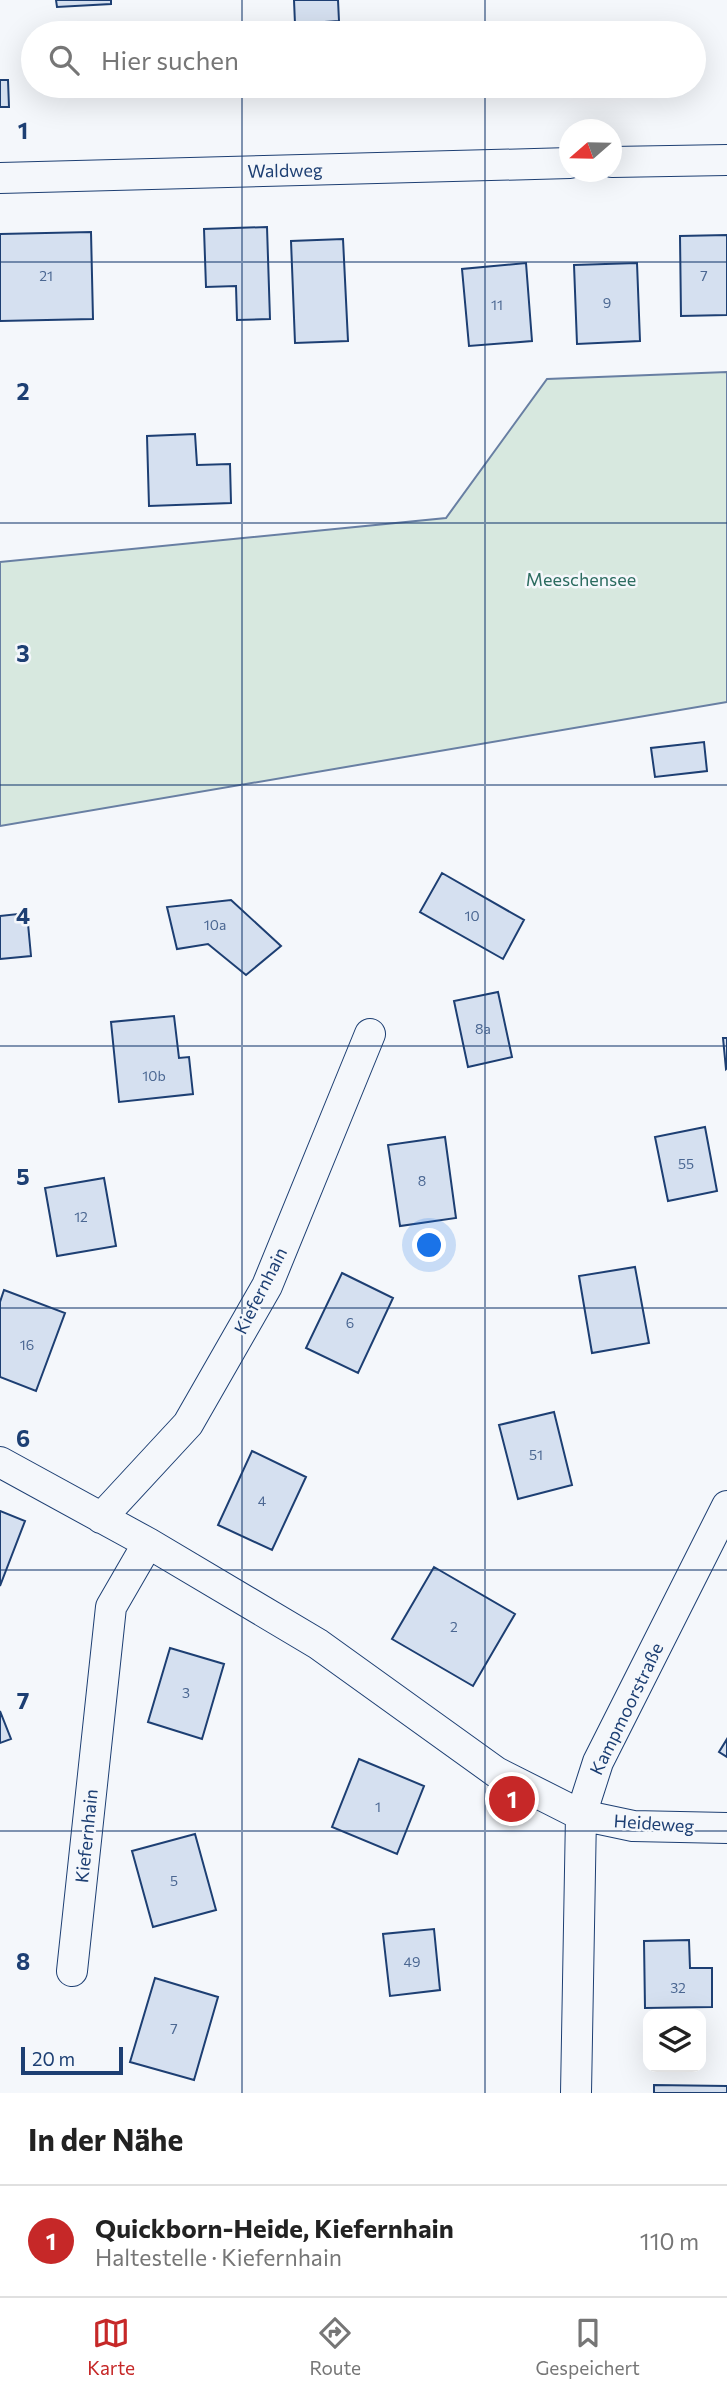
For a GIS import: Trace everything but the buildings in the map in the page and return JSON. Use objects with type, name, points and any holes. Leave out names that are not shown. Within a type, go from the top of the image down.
[{"type":"street","points":[[622,162],[727,160]]},
{"type":"street","name":"Waldweg","points":[[0,178],[559,163]]},
{"type":"street","name":"Kiefernhain","points":[[101,1518],[188,1424],[267,1286],[370,1034]]},
{"type":"street","points":[[0,1462],[148,1543],[318,1644],[496,1772],[581,1815]]},
{"type":"street","name":"Kampmoorstraße","points":[[576,2093],[581,1815],[598,1762],[727,1506]]},
{"type":"street","name":"Kiefernhain","points":[[72,1971],[111,1607],[148,1543]]},
{"type":"street","name":"Heideweg","points":[[581,1815],[633,1826],[727,1828]]},
{"type":"green space","name":"Meeschensee","points":[[727,372],[727,702],[0,826],[0,562],[446,518],[547,379]]},
{"type":"place","name":"Quickborn-Heide, Kiefernhain","points":[[512,1799]]}]
